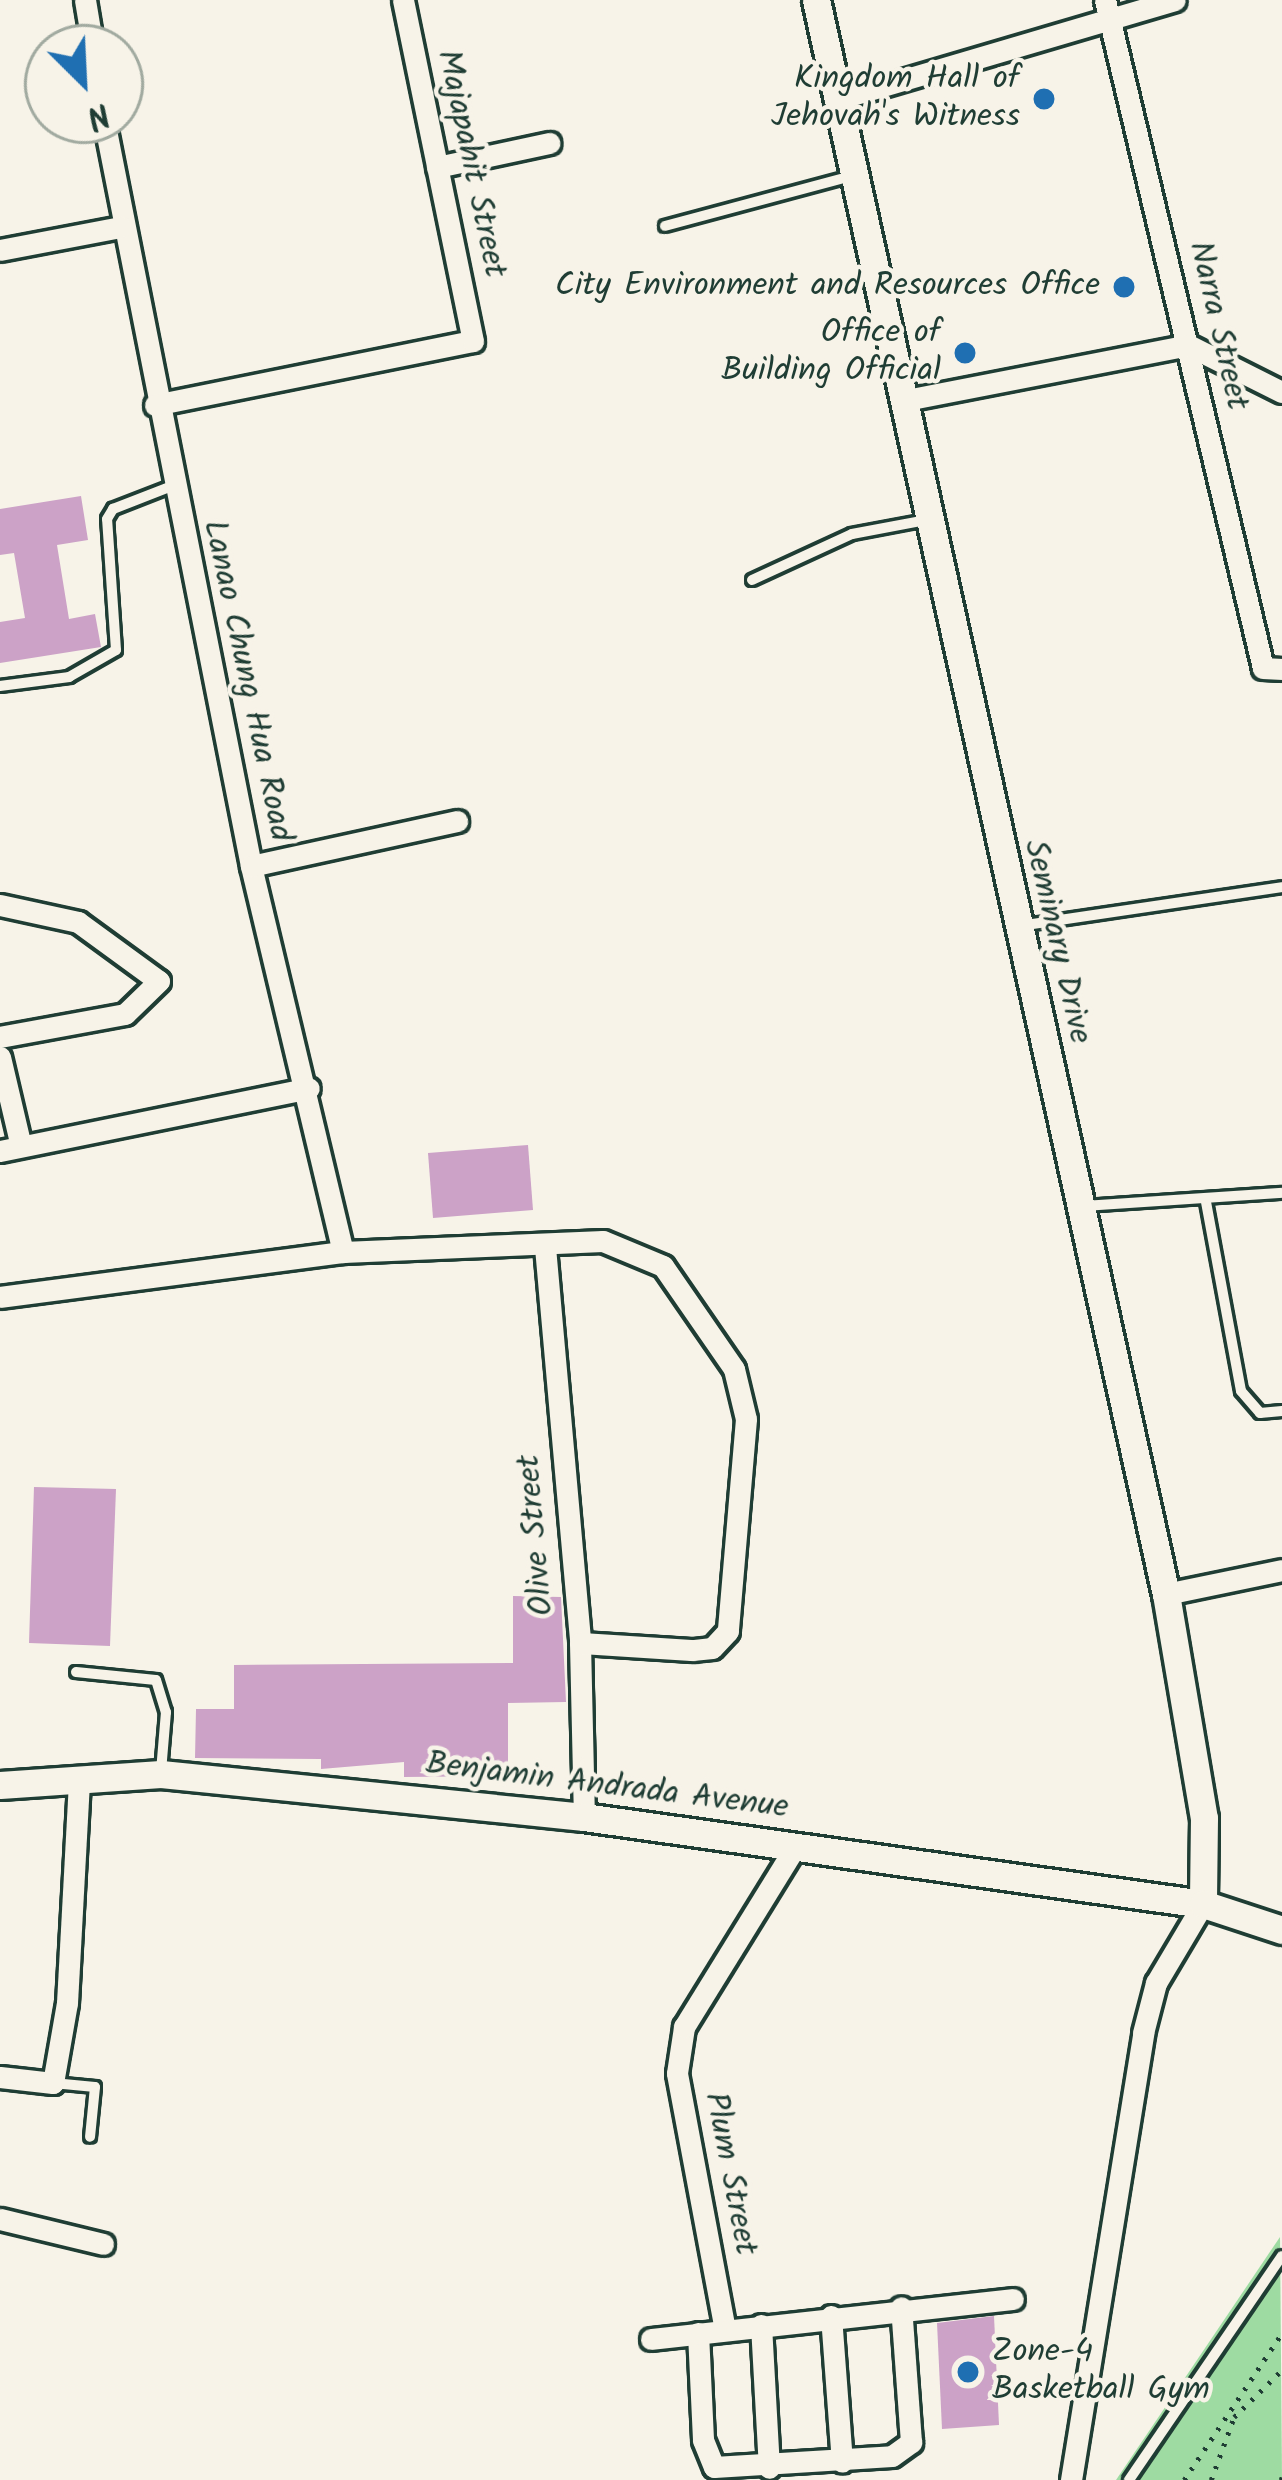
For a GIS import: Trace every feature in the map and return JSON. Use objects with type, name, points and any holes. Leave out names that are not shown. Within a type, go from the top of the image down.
[{"type":"street","name":"Majapahit Street","points":[[155,405],[472,341],[403,0]]},
{"type":"street","name":"Seminary Drive","points":[[816,0],[1014,927],[1166,1594],[1204,1818],[1203,1904]]},
{"type":"street","points":[[835,100],[1107,10],[1175,0]]},
{"type":"street","name":"Narra Street","points":[[1107,10],[1272,669]]},
{"type":"street","points":[[437,167],[549,143]]},
{"type":"street","name":"Lanao Chung Hua Road","points":[[108,144],[155,405],[251,866],[309,1088],[343,1252]]},
{"type":"street","points":[[0,250],[121,227]]},
{"type":"street","points":[[901,400],[1188,345],[1282,392]]},
{"type":"street","points":[[251,866],[457,821]]},
{"type":"street","points":[[0,905],[78,922],[160,981],[125,1014],[0,1036]]},
{"type":"street","points":[[0,1057],[10,1146],[309,1088]]},
{"type":"street","points":[[0,1297],[343,1252],[603,1241],[663,1266],[734,1370],[746,1419],[723,1640],[692,1650],[580,1643]]},
{"type":"street","name":"Olive Street","points":[[545,1247],[580,1643],[584,1817]]},
{"type":"street","points":[[1166,1594],[1282,1570]]},
{"type":"street","name":"Benjamin Andrada Avenue","points":[[0,1785],[161,1774],[584,1817],[1203,1904],[1282,1930]]},
{"type":"street","points":[[0,2077],[53,2083],[67,2003],[80,1778]]},
{"type":"street","name":"Plum Street","points":[[725,2330],[677,2073],[685,2027],[796,1846]]},
{"type":"street","points":[[1072,2480],[1143,2033],[1166,1962],[1203,1904]]},
{"type":"street","points":[[0,2219],[103,2244]]},
{"type":"street","points":[[651,2339],[901,2307],[1013,2299]]},
{"type":"street","points":[[698,2333],[706,2457],[714,2467],[770,2468],[892,2456],[911,2442],[901,2307]]},
{"type":"street","points":[[831,2316],[842,2462]]},
{"type":"street","points":[[761,2325],[770,2468]]},
{"type":"lane","points":[[665,226],[852,176]]},
{"type":"lane","points":[[0,686],[69,676],[116,650],[107,519],[113,509],[172,487]]},
{"type":"lane","points":[[752,580],[852,534],[926,520]]},
{"type":"lane","points":[[1014,927],[1282,886]]},
{"type":"lane","points":[[1081,1206],[1206,1202],[1282,1193]]},
{"type":"lane","points":[[1206,1202],[1246,1406],[1282,1411]]},
{"type":"lane","points":[[76,1672],[156,1680],[166,1712],[161,1774]]},
{"type":"lane","points":[[53,2083],[95,2087],[89,2138]]},
{"type":"lane","points":[[1129,2480],[1282,2256]]},
{"type":"path","points":[[1184,2480],[1282,2333]]},
{"type":"path","points":[[1211,2480],[1234,2417],[1282,2370]]},
{"type":"green space","points":[[1280,2237],[1282,2480],[1116,2480]]},
{"type":"building","points":[[81,496],[88,540],[57,545],[69,619],[95,614],[101,647],[0,663],[0,622],[25,618],[14,553],[0,555],[0,509]]},
{"type":"building","points":[[528,1145],[533,1210],[433,1218],[428,1153]]},
{"type":"building","points":[[34,1487],[116,1489],[110,1646],[29,1643]]},
{"type":"building","points":[[513,1596],[561,1597],[566,1702],[508,1703],[508,1776],[404,1777],[404,1762],[321,1769],[321,1759],[195,1758],[196,1709],[234,1709],[234,1665],[513,1663]]},
{"type":"building","name":"Zone-4 Basketball Gym","points":[[994,2316],[999,2425],[942,2429],[937,2323]]},
{"type":"place","name":"Kingdom Hall of Jehovah's Witness","points":[[1044,99]]},
{"type":"place","name":"City Environment and Resources Office","points":[[1124,287]]},
{"type":"place","name":"Office of Building Official","points":[[965,353]]},
{"type":"place","name":"Zone-4 Basketball Gym","points":[[968,2372]]}]
